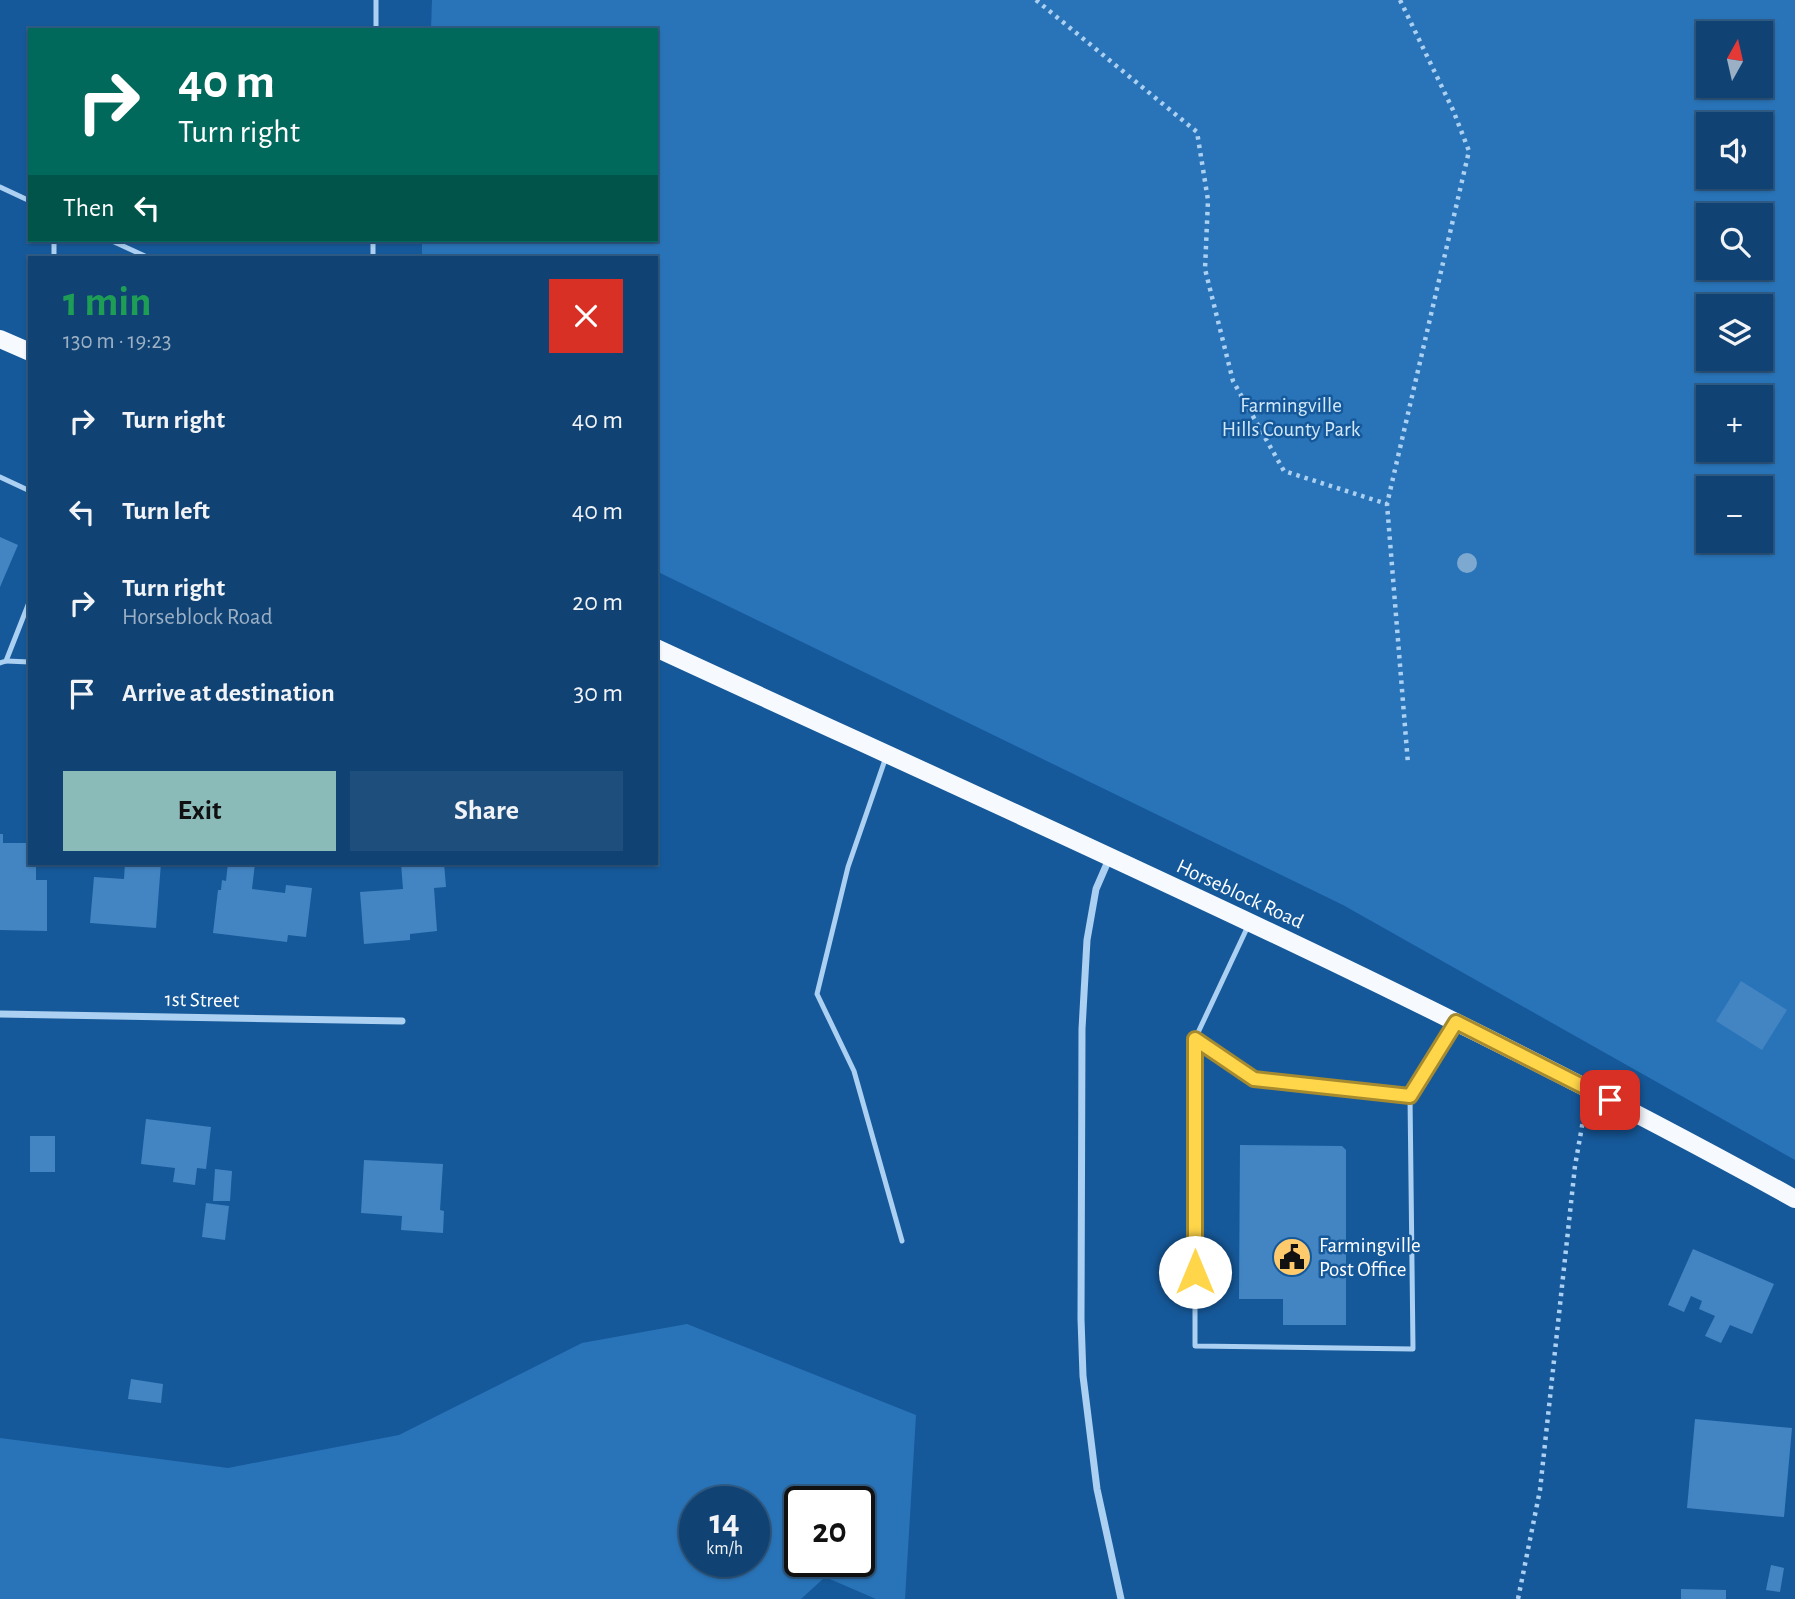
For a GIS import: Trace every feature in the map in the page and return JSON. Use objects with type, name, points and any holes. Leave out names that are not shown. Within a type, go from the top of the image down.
[{"type":"main road","points":[[2,344],[28,351]]},
{"type":"main road","name":"Horseblock Road","points":[[658,649],[1456,1022],[1589,1089],[1795,1199]]},
{"type":"street","points":[[1110,858],[1096,889],[1087,940],[1082,1029],[1081,1319],[1083,1376],[1096,1476],[1121,1599]]},
{"type":"street","name":"1st Street","points":[[0,1014],[402,1021]]},
{"type":"lane","points":[[376,0],[376,28]]},
{"type":"lane","points":[[0,187],[28,200]]},
{"type":"lane","points":[[114,242],[145,256]]},
{"type":"lane","points":[[0,477],[28,490]]},
{"type":"lane","points":[[28,605],[3,662],[28,662]]},
{"type":"lane","points":[[887,754],[848,867],[817,994],[854,1071],[902,1241]]},
{"type":"lane","points":[[1249,923],[1195,1039],[1195,1346],[1413,1349],[1410,1096],[1456,1022]]},
{"type":"lane","points":[[1195,1039],[1254,1079],[1410,1096]]},
{"type":"path","points":[[1037,0],[1197,132],[1208,200],[1205,269],[1233,381],[1284,471],[1387,504]]},
{"type":"path","points":[[1400,0],[1453,110],[1469,151],[1387,504],[1408,764]]},
{"type":"path","points":[[1518,1599],[1540,1490],[1575,1166],[1589,1089]]},
{"type":"green space","name":"Farmingville Hills County Park","points":[[432,0],[1795,0],[1795,1160],[1343,905],[658,572],[658,256],[422,256],[422,242],[658,242],[658,28],[431,28]]},
{"type":"green space","points":[[687,1324],[916,1415],[905,1599],[876,1599],[825,1577],[801,1599],[0,1599],[0,1438],[228,1468],[399,1435],[582,1343]]},
{"type":"building","points":[[0,537],[18,545],[0,587]]},
{"type":"building","points":[[0,834],[3,834],[3,843],[28,843],[28,865],[36,865],[36,880],[47,880],[47,931],[0,930]]},
{"type":"building","points":[[125,865],[161,865],[156,928],[90,923],[94,877],[124,879]]},
{"type":"building","points":[[228,865],[255,865],[252,889],[285,893],[286,885],[312,888],[306,937],[288,935],[287,942],[213,933],[218,890],[221,890],[222,880],[226,881]]},
{"type":"building","points":[[401,865],[444,865],[446,887],[434,888],[437,931],[410,934],[410,940],[364,944],[360,892],[403,889]]},
{"type":"building","points":[[1741,981],[1787,1010],[1762,1050],[1716,1021]]},
{"type":"building","points":[[146,1119],[211,1127],[206,1169],[197,1168],[195,1185],[173,1182],[175,1168],[141,1164]]},
{"type":"building","points":[[30,1136],[55,1136],[55,1172],[30,1172]]},
{"type":"building","name":"Farmingville Post Office","points":[[1240,1145],[1342,1146],[1346,1150],[1346,1325],[1283,1325],[1283,1299],[1239,1299]]},
{"type":"building","points":[[364,1160],[443,1164],[440,1210],[444,1211],[443,1233],[401,1230],[402,1216],[361,1213]]},
{"type":"building","points":[[215,1169],[232,1171],[230,1201],[213,1201]]},
{"type":"building","points":[[206,1203],[229,1206],[225,1240],[202,1237]]},
{"type":"building","points":[[1693,1249],[1774,1284],[1752,1334],[1730,1325],[1721,1343],[1705,1336],[1715,1316],[1699,1309],[1702,1301],[1691,1296],[1684,1312],[1668,1305]]},
{"type":"building","points":[[131,1379],[163,1384],[161,1403],[128,1399]]},
{"type":"building","points":[[1695,1419],[1792,1428],[1784,1517],[1687,1508]]},
{"type":"building","points":[[1771,1565],[1784,1568],[1780,1592],[1766,1590]]},
{"type":"building","points":[[1681,1589],[1726,1590],[1726,1599],[1681,1599]]},
{"type":"place","name":"Farmingville Post Office","points":[[1292,1257]]},
{"type":"route","points":[[1195,1272],[1195,1039],[1254,1079],[1410,1096],[1456,1022],[1610,1100]]}]
